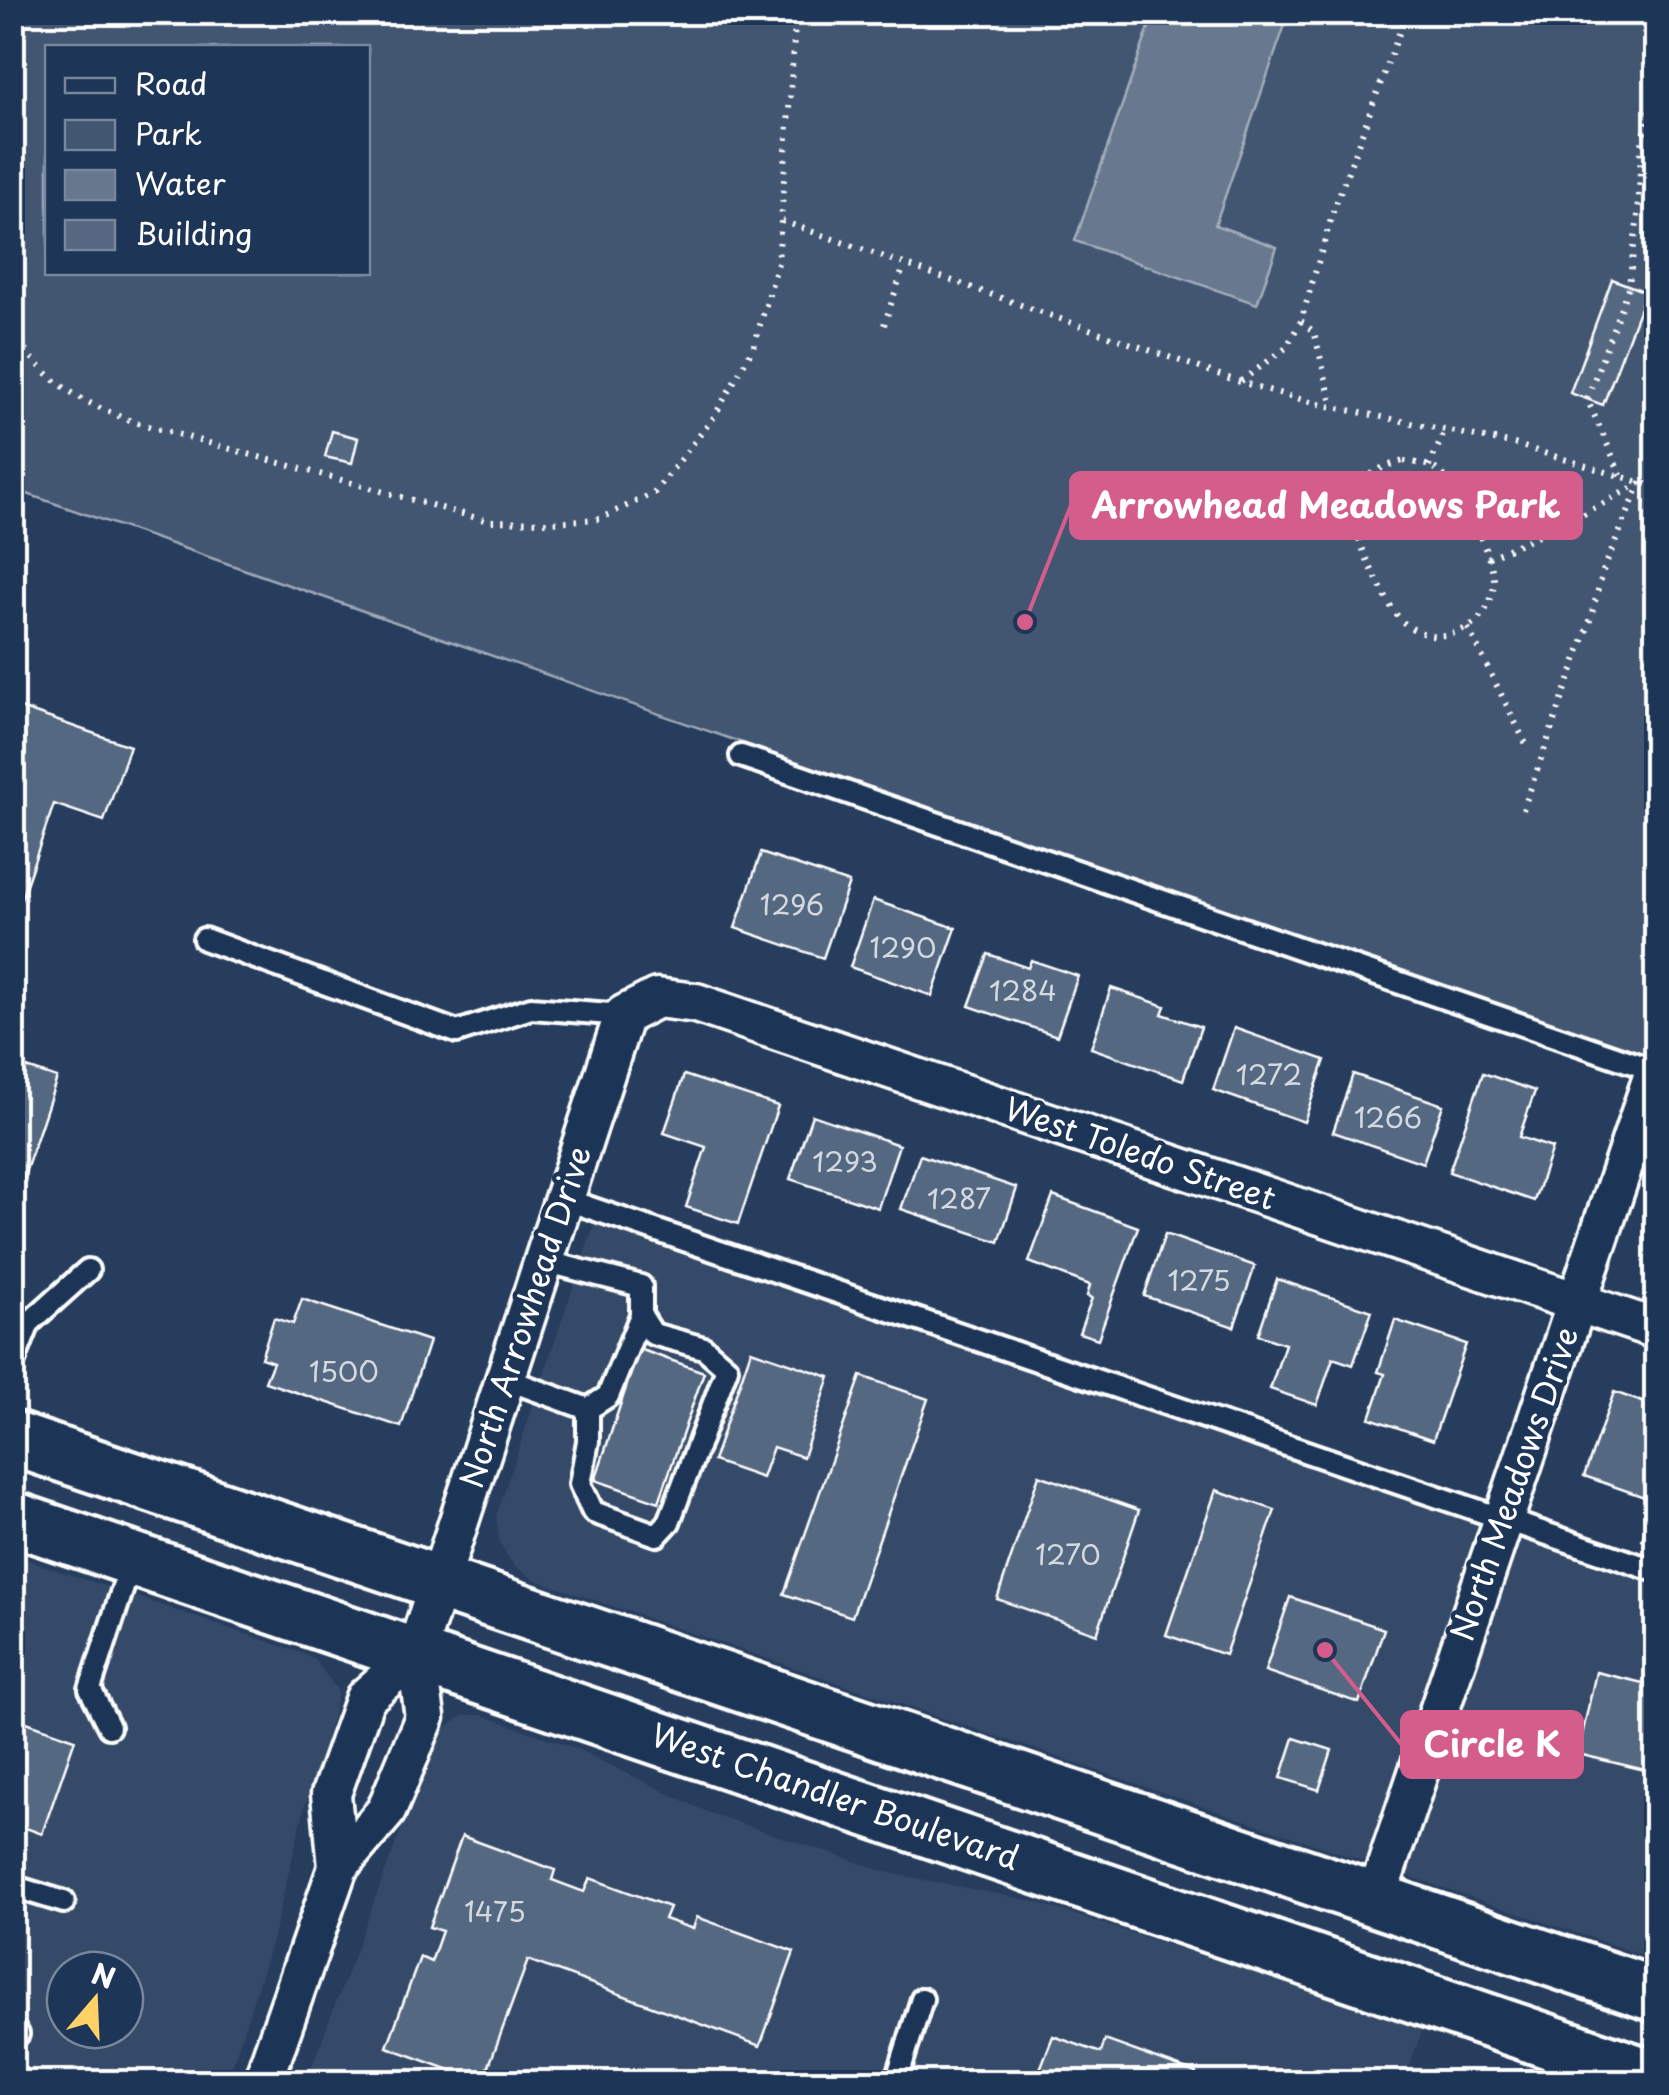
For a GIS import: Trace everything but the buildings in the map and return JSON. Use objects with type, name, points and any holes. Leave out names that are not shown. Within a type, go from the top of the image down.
[{"type":"main road","name":"West Chandler Boulevard","points":[[12,1438],[428,1618],[1656,2078]]},
{"type":"main road","name":"West Chandler Boulevard","points":[[12,1518],[132,1559],[428,1618],[1376,1898],[1656,1995]]},
{"type":"street","name":"West Toledo Street","points":[[624,1015],[657,998],[696,1003],[1656,1329]]},
{"type":"street","name":"North Arrowhead Drive","points":[[428,1618],[624,1015]]},
{"type":"street","name":"North Meadows Drive","points":[[1376,1898],[1656,1071]]},
{"type":"street","points":[[338,1867],[331,1794],[366,1698],[428,1618]]},
{"type":"street","points":[[262,2082],[338,1867],[386,1812],[426,1717],[428,1618]]},
{"type":"lane","points":[[742,756],[1656,1071]]},
{"type":"lane","points":[[204,939],[457,1032],[531,1008],[624,1015]]},
{"type":"lane","points":[[564,1199],[1656,1571]]},
{"type":"lane","points":[[544,1262],[641,1286],[641,1316],[608,1396],[588,1409]]},
{"type":"lane","points":[[12,1366],[29,1323],[88,1270]]},
{"type":"lane","points":[[588,1409],[588,1441],[580,1484],[593,1512],[657,1536],[669,1522],[727,1368],[704,1348],[653,1334],[641,1316]]},
{"type":"lane","points":[[506,1379],[588,1409]]},
{"type":"lane","points":[[108,1728],[90,1690],[132,1559]]},
{"type":"lane","points":[[12,1886],[64,1902]]},
{"type":"lane","points":[[896,2082],[922,1999]]},
{"type":"path","points":[[12,334],[48,377],[86,404],[134,422],[488,520],[599,519],[654,493],[714,417],[753,348],[778,263],[796,12]]},
{"type":"path","points":[[1240,382],[1286,348],[1302,321],[1333,212],[1407,12]]},
{"type":"path","points":[[1622,476],[1587,399],[1629,285],[1641,148],[1656,84]]},
{"type":"path","points":[[782,222],[1240,382],[1333,407],[1514,444],[1656,487]]},
{"type":"path","points":[[884,325],[904,266]]},
{"type":"path","points":[[1302,321],[1314,332],[1333,407]]},
{"type":"path","points":[[1429,466],[1446,430]]},
{"type":"path","points":[[1404,462],[1429,466],[1452,484],[1488,558],[1494,582],[1491,600],[1482,616],[1468,628],[1433,636],[1416,631],[1401,620],[1358,541],[1353,524],[1356,499],[1371,474],[1404,462]]},
{"type":"path","points":[[1488,558],[1584,514],[1641,482]]},
{"type":"path","points":[[1523,810],[1589,624],[1603,570],[1641,482]]},
{"type":"path","points":[[1315,487],[1356,499]]},
{"type":"path","points":[[1468,628],[1529,750]]},
{"type":"shaded area","points":[[596,1219],[1656,1583],[1656,1960],[535,1580],[514,1566],[500,1544],[496,1516]]},
{"type":"shaded area","points":[[13,1555],[302,1653],[315,1660],[338,1691],[273,1938],[227,2082],[13,2082]]},
{"type":"shaded area","points":[[464,1715],[482,1715],[573,1747],[707,1812],[890,1873],[1033,1901],[1423,2028],[1404,2082],[306,2082],[437,1734]]},
{"type":"green space","points":[[13,13],[1656,13],[1656,1061],[13,489]]},
{"type":"water","points":[[1154,13],[1259,13],[1286,22],[1215,225],[1277,247],[1257,304],[1075,241]]},
{"type":"place","name":"Arrowhead Meadows Park","points":[[1025,622]]},
{"type":"place","name":"Circle K","points":[[1325,1650]]}]
